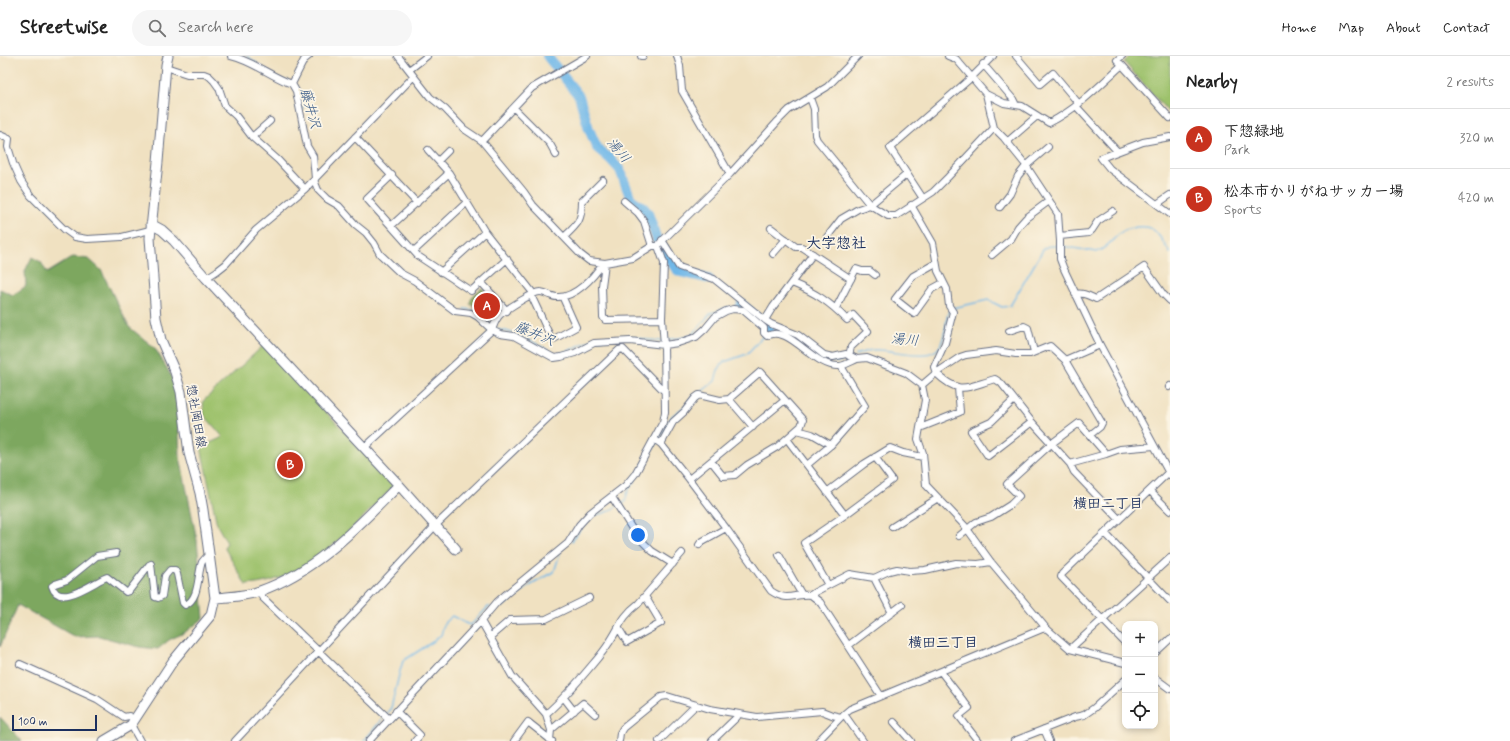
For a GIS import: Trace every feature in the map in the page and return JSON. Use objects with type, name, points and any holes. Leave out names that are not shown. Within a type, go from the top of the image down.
[{"type":"main road","name":"惣社岡田線","points":[[104,741],[133,722],[173,661],[211,615],[215,598],[203,510],[189,453],[181,392],[175,372],[157,330],[150,238],[168,56]]},
{"type":"main road","points":[[151,227],[162,230],[174,241],[206,278],[399,485],[456,549]]},
{"type":"main road","points":[[215,598],[234,597],[260,591],[298,573],[331,551],[399,485]]},
{"type":"street","points":[[231,56],[244,59],[255,64],[279,79],[293,82]]},
{"type":"street","points":[[309,56],[304,60],[293,82],[307,146],[313,156],[314,180],[318,190],[327,199],[339,206],[356,225],[366,233],[380,254],[400,273],[415,281],[455,311],[471,313],[500,334],[514,336],[554,358],[561,358],[575,353],[594,343],[630,341],[664,344],[678,343],[696,337],[719,314],[733,309],[743,310],[764,328],[764,333],[767,336],[775,333],[787,337],[824,363],[841,366],[857,359],[867,358],[906,373],[922,385],[925,400],[918,439],[924,457],[926,485],[968,529],[991,562],[1046,628],[1070,649],[1122,662]]},
{"type":"street","points":[[398,56],[430,97],[445,109],[464,129],[482,141],[524,192],[533,206],[580,254],[589,261],[604,263],[633,258],[655,246],[730,174],[789,110],[828,87],[858,56]]},
{"type":"street","points":[[409,70],[427,56]]},
{"type":"street","points":[[482,141],[532,88],[587,56]]},
{"type":"street","points":[[677,56],[680,66],[682,91],[730,174]]},
{"type":"street","points":[[948,56],[956,59],[986,94],[994,128],[1026,166],[1058,214],[1060,259],[1100,345],[1169,473],[1119,519],[1062,574],[1061,577],[1122,641]]},
{"type":"street","points":[[922,197],[890,148],[993,56]]},
{"type":"street","points":[[1016,56],[1040,84],[1053,73],[1077,105],[1117,152]]},
{"type":"street","points":[[1122,56],[1118,60],[1170,118]]},
{"type":"street","points":[[984,64],[1013,99],[1016,105]]},
{"type":"street","points":[[986,94],[1004,103],[1022,106],[1049,123],[1077,105],[1122,65]]},
{"type":"street","points":[[166,66],[187,74],[204,74],[214,80],[219,88],[225,106],[236,116],[252,137],[278,160],[304,189]]},
{"type":"street","points":[[206,278],[226,264],[256,230],[314,180],[414,77]]},
{"type":"street","points":[[810,98],[814,109],[815,135],[817,140],[870,205],[888,216],[896,216],[922,197],[933,192],[994,128]]},
{"type":"street","points":[[514,108],[550,144],[556,155]]},
{"type":"street","points":[[1007,142],[1037,116]]},
{"type":"street","points":[[252,137],[270,121]]},
{"type":"street","points":[[0,135],[9,139],[8,147],[13,163],[21,181],[31,196],[64,229],[75,237],[87,239],[122,237],[151,227]]},
{"type":"street","points":[[1170,136],[1144,142],[1101,158],[1110,169],[1170,214]]},
{"type":"street","points":[[355,137],[417,202]]},
{"type":"street","points":[[1000,207],[1010,194],[1018,176],[1026,166],[1048,147]]},
{"type":"street","points":[[428,150],[449,173],[485,232],[507,258],[532,294],[552,340],[576,327],[563,298]]},
{"type":"street","points":[[438,160],[448,151]]},
{"type":"street","points":[[391,226],[449,173]]},
{"type":"street","points":[[827,236],[841,219],[858,209],[870,205],[907,174]]},
{"type":"street","points":[[392,175],[367,199],[418,256],[471,291],[507,258]]},
{"type":"street","points":[[564,237],[580,222],[582,201],[603,180]]},
{"type":"street","points":[[1157,204],[1170,195]]},
{"type":"street","points":[[369,741],[497,602],[568,543],[579,525],[590,514],[625,486],[635,474],[663,422],[665,412],[662,319],[664,262],[644,221],[638,213],[624,201]]},
{"type":"street","points":[[992,255],[1011,239],[1018,227],[1026,218],[1049,201]]},
{"type":"street","points":[[414,251],[466,202]]},
{"type":"street","points":[[911,205],[933,243],[936,263],[943,283],[947,289],[949,306],[953,312],[945,343],[934,367],[936,373],[946,383],[958,388],[973,387],[995,379],[1001,383],[1032,422],[1070,464],[1074,472],[1119,519]]},
{"type":"street","points":[[1060,236],[1088,233],[1098,221],[1113,211]]},
{"type":"street","points":[[771,228],[796,247],[802,247],[851,280]]},
{"type":"street","points":[[441,272],[485,232]]},
{"type":"street","points":[[774,254],[786,239]]},
{"type":"street","points":[[662,240],[679,267],[714,279],[771,324],[798,335],[824,355],[833,357],[846,354],[857,359]]},
{"type":"street","points":[[765,320],[813,254]]},
{"type":"street","points":[[364,448],[493,328],[500,315],[532,294],[541,291],[555,297],[563,298],[573,293],[582,286],[604,263]]},
{"type":"street","points":[[604,263],[602,286],[603,317],[605,320],[662,319]]},
{"type":"street","points":[[936,263],[912,276],[895,299],[914,314],[932,289],[943,283]]},
{"type":"street","points":[[1075,294],[1080,292],[1096,299],[1144,268],[1170,302]]},
{"type":"street","points":[[836,308],[856,269],[870,271],[875,275]]},
{"type":"street","points":[[480,282],[507,311]]},
{"type":"street","points":[[792,283],[815,292],[836,308],[847,320],[853,314],[868,331],[851,347],[849,356]]},
{"type":"street","points":[[1009,331],[1024,326],[1028,328],[1034,352]]},
{"type":"street","points":[[1065,360],[1100,345]]},
{"type":"street","points":[[922,385],[936,373],[960,357],[966,355],[996,351],[1016,354],[1034,352],[1050,346],[1065,360],[1102,423],[1100,427],[1090,435]]},
{"type":"street","points":[[235,741],[436,526],[619,350],[623,349],[664,391]]},
{"type":"street","points":[[807,465],[831,445],[864,406],[841,366]]},
{"type":"street","points":[[661,444],[674,422],[695,398],[700,395],[720,400],[730,399],[760,372],[804,420],[797,430],[777,447],[747,465],[735,475],[723,476],[711,461]]},
{"type":"street","points":[[920,428],[960,412],[958,388]]},
{"type":"street","points":[[730,399],[753,427]]},
{"type":"street","points":[[689,479],[785,400]]},
{"type":"street","points":[[1014,400],[991,422],[971,431],[988,456],[1032,422]]},
{"type":"street","points":[[959,536],[976,522],[991,517],[1010,505],[1018,496],[1007,484],[1051,444],[1079,423],[1106,454]]},
{"type":"street","points":[[797,430],[812,434],[831,445]]},
{"type":"street","points":[[654,439],[661,444],[689,479],[771,591],[779,596],[811,595],[850,574],[874,578],[888,571],[897,569],[910,571],[926,570],[956,563],[978,564],[991,562]]},
{"type":"street","points":[[787,439],[846,515]]},
{"type":"street","points":[[1070,464],[1120,449],[1154,446]]},
{"type":"street","points":[[828,492],[864,464],[890,448],[903,453],[924,457]]},
{"type":"street","points":[[828,585],[804,543],[846,515],[892,480],[875,457]]},
{"type":"street","points":[[1150,491],[1170,511]]},
{"type":"street","points":[[612,497],[636,535],[652,551],[672,564]]},
{"type":"street","points":[[892,527],[938,498]]},
{"type":"street","points":[[698,545],[726,528]]},
{"type":"street","points":[[1105,533],[1147,579],[1170,601]]},
{"type":"street","points":[[116,553],[97,556],[67,580],[52,586],[53,590],[58,594],[69,595],[86,590],[107,577],[126,592],[129,592],[149,565],[152,564],[155,596],[158,598],[162,596],[165,576],[170,570],[175,570],[183,603],[185,605],[190,603],[194,596],[203,561],[209,555]]},
{"type":"street","points":[[546,714],[564,698],[609,643],[629,611],[638,604],[682,553]]},
{"type":"street","points":[[779,555],[802,596]]},
{"type":"street","points":[[1070,649],[1170,558]]},
{"type":"street","points":[[874,578],[892,613]]},
{"type":"street","points":[[260,591],[262,597],[389,719]]},
{"type":"street","points":[[811,595],[820,602],[881,696]]},
{"type":"street","points":[[618,627],[627,642],[661,623],[645,596]]},
{"type":"street","points":[[490,637],[510,620],[546,619],[589,598]]},
{"type":"street","points":[[849,645],[902,605]]},
{"type":"street","points":[[481,621],[512,676],[546,714],[551,730],[551,740]]},
{"type":"street","points":[[818,741],[850,709],[1046,628]]},
{"type":"street","points":[[1158,650],[1170,639]]},
{"type":"street","points":[[20,664],[97,699],[124,717],[129,716],[133,722],[140,741]]},
{"type":"street","points":[[941,672],[969,708],[959,716],[978,741]]},
{"type":"street","points":[[1158,680],[1170,689]]},
{"type":"street","points":[[1014,741],[1075,717],[1084,715],[1122,683]]},
{"type":"street","points":[[619,741],[620,733],[623,728],[661,697],[667,696],[710,709],[757,717],[822,711],[832,715],[842,716],[863,741]]},
{"type":"street","points":[[564,698],[574,710]]},
{"type":"street","points":[[551,730],[584,703],[595,714]]},
{"type":"street","points":[[659,741],[696,705]]},
{"type":"street","points":[[396,711],[420,735],[415,741]]},
{"type":"street","points":[[712,741],[737,717],[738,714]]},
{"type":"street","points":[[514,741],[528,722],[551,740]]},
{"type":"street","points":[[894,722],[911,741]]},
{"type":"street","points":[[1044,729],[1049,741]]},
{"type":"green space","points":[[1130,56],[1170,56],[1170,114],[1124,62]]},
{"type":"green space","points":[[32,257],[41,262],[47,273],[73,257],[89,259],[101,270],[129,327],[155,348],[177,389],[180,457],[197,540],[204,618],[184,633],[169,640],[158,649],[139,647],[99,636],[75,637],[18,605],[0,647],[0,289],[13,295],[26,286],[25,271]]},
{"type":"green space","points":[[482,288],[502,310],[492,319],[479,308],[470,303],[472,297]]},
{"type":"green space","points":[[264,345],[392,483],[392,488],[361,520],[309,564],[268,582],[246,585],[224,547],[227,543],[217,525],[201,447],[223,437],[204,415],[203,401]]},
{"type":"green space","points":[[0,717],[22,741],[0,741]]},
{"type":"waterway","name":"藤井沢","points":[[247,56],[257,63]]},
{"type":"waterway","name":"湯川","points":[[547,56],[579,96],[589,129],[597,148],[620,170],[631,199],[643,207],[648,213],[657,240]]},
{"type":"waterway","name":"藤井沢","points":[[300,95],[303,110]]},
{"type":"waterway","name":"湯川","points":[[1062,246],[1096,252],[1106,247],[1125,230],[1130,228],[1146,227],[1156,232],[1170,253]]},
{"type":"waterway","name":"湯川","points":[[953,308],[988,300],[1002,307],[1010,306],[1044,248],[1049,246],[1059,246]]},
{"type":"waterway","name":"湯川","points":[[663,250],[676,269],[680,272],[709,279]]},
{"type":"waterway","name":"藤井沢","points":[[441,297],[449,303]]},
{"type":"waterway","name":"湯川","points":[[741,304],[769,329]]},
{"type":"waterway","name":"藤井沢","points":[[734,306],[744,306]]},
{"type":"waterway","name":"藤井沢","points":[[665,340],[686,337],[694,333],[710,314],[728,307]]},
{"type":"waterway","name":"藤井沢","points":[[464,309],[477,312],[492,326]]},
{"type":"waterway","name":"湯川","points":[[856,355],[874,350],[887,350],[913,354],[935,351],[942,342],[948,313],[951,310]]},
{"type":"waterway","name":"藤井沢","points":[[496,329],[520,336],[554,354],[566,352],[587,342],[599,339],[630,337],[662,341]]},
{"type":"waterway","name":"湯川","points":[[766,332],[769,329],[778,331]]},
{"type":"waterway","name":"湯川","points":[[786,333],[797,339],[814,353]]},
{"type":"waterway","points":[[700,393],[715,381],[718,370],[724,362],[747,354],[764,335]]},
{"type":"waterway","name":"湯川","points":[[827,360],[838,362],[851,358]]},
{"type":"waterway","points":[[659,439],[672,416],[685,406],[695,395]]},
{"type":"waterway","points":[[620,505],[625,502],[628,491],[657,442]]},
{"type":"waterway","points":[[572,541],[588,519],[616,507]]},
{"type":"waterway","points":[[496,607],[503,606],[531,585],[554,572],[560,553]]},
{"type":"waterway","points":[[386,714],[391,708],[403,661],[441,635],[445,622],[452,616],[471,625],[488,607],[490,607]]},
{"type":"waterway","points":[[364,741],[384,717]]},
{"type":"place","name":"下惣緑地","points":[[487,306]]},
{"type":"place","name":"松本市かりがねサッカー場","points":[[290,465]]},
{"type":"district","name":"大字惣社","points":[[836,243]]},
{"type":"district","name":"横田二丁目","points":[[1108,503]]},
{"type":"district","name":"横田三丁目","points":[[943,642]]}]
